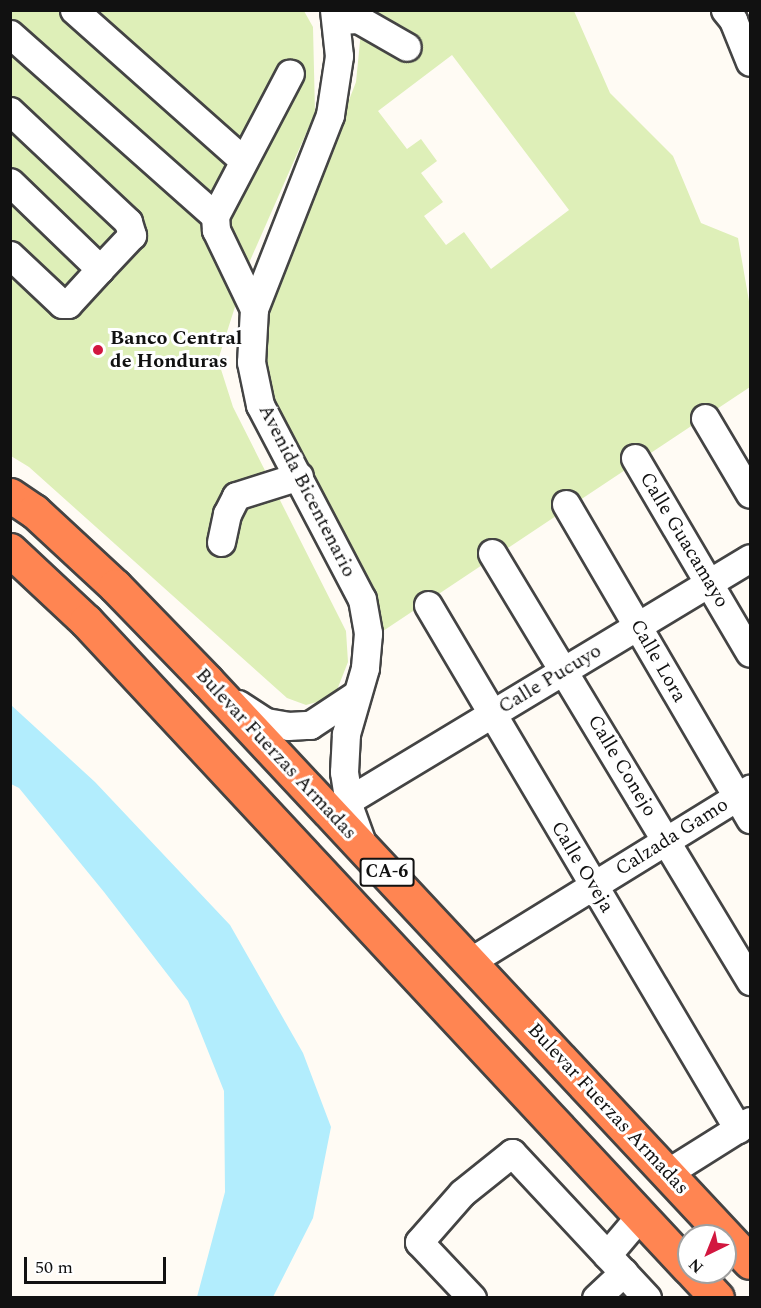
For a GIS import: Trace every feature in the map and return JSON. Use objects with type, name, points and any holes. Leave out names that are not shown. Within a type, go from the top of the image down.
[{"type":"highway","name":"Bulevar Fuerzas Armadas","points":[[10,495],[34,511],[115,586],[207,681],[750,1262]]},
{"type":"highway","name":"CA-6","points":[[10,550],[86,621],[677,1255]]},
{"type":"highway","points":[[704,1284],[717,1298]]},
{"type":"street","points":[[74,10],[242,159]]},
{"type":"street","points":[[725,10],[733,20],[750,62]]},
{"type":"street","points":[[336,15],[358,19],[407,47]]},
{"type":"street","name":"Avenida Bicentenario","points":[[336,15],[339,56],[330,115],[254,309],[250,362],[260,405],[362,599],[368,633],[365,668],[354,696],[346,734],[344,772],[349,801],[363,846]]},
{"type":"street","points":[[10,34],[215,216]]},
{"type":"street","points":[[254,309],[216,230],[215,216],[242,159],[290,73]]},
{"type":"street","points":[[10,111],[133,228],[132,235],[68,304],[62,304],[10,255]]},
{"type":"street","points":[[10,182],[100,269]]},
{"type":"street","points":[[705,418],[750,494]]},
{"type":"street","name":"Calle Guacamayo","points":[[635,458],[750,653]]},
{"type":"street","points":[[221,542],[226,514],[236,496],[299,476]]},
{"type":"street","name":"Calle Lora","points":[[566,504],[746,801]]},
{"type":"street","name":"Calle Conejo","points":[[492,553],[565,670],[750,981]]},
{"type":"street","name":"Calle Pucuyo","points":[[349,801],[750,558]]},
{"type":"street","name":"Calle Oveja","points":[[428,605],[592,886],[744,1125]]},
{"type":"street","points":[[207,681],[248,712],[288,726],[310,725],[354,696]]},
{"type":"street","name":"Calzada Gamo","points":[[471,962],[666,840],[746,801]]},
{"type":"street","points":[[668,1173],[744,1125]]},
{"type":"street","points":[[472,1298],[419,1242],[462,1193],[512,1153],[647,1298]]},
{"type":"street","points":[[596,1298],[640,1216]]},
{"type":"green space","points":[[10,11],[304,11],[313,27],[315,113],[249,263],[218,360],[233,407],[346,631],[348,662],[337,690],[324,700],[306,705],[287,698],[29,467],[11,456]]},
{"type":"green space","points":[[363,11],[574,11],[610,93],[673,156],[701,223],[738,238],[750,307],[750,387],[383,631],[318,481],[271,394],[261,350],[264,320],[356,82]],"holes":[[[452,55],[569,210],[491,269],[464,232],[446,245],[424,216],[443,202],[421,173],[437,161],[421,139],[407,149],[378,111]]]},
{"type":"water","points":[[11,705],[95,782],[230,925],[303,1053],[331,1127],[313,1218],[273,1297],[197,1297],[225,1192],[224,1091],[188,1001],[104,892],[19,788],[11,784]]},
{"type":"place","name":"Banco Central de Honduras","points":[[98,350]]}]
